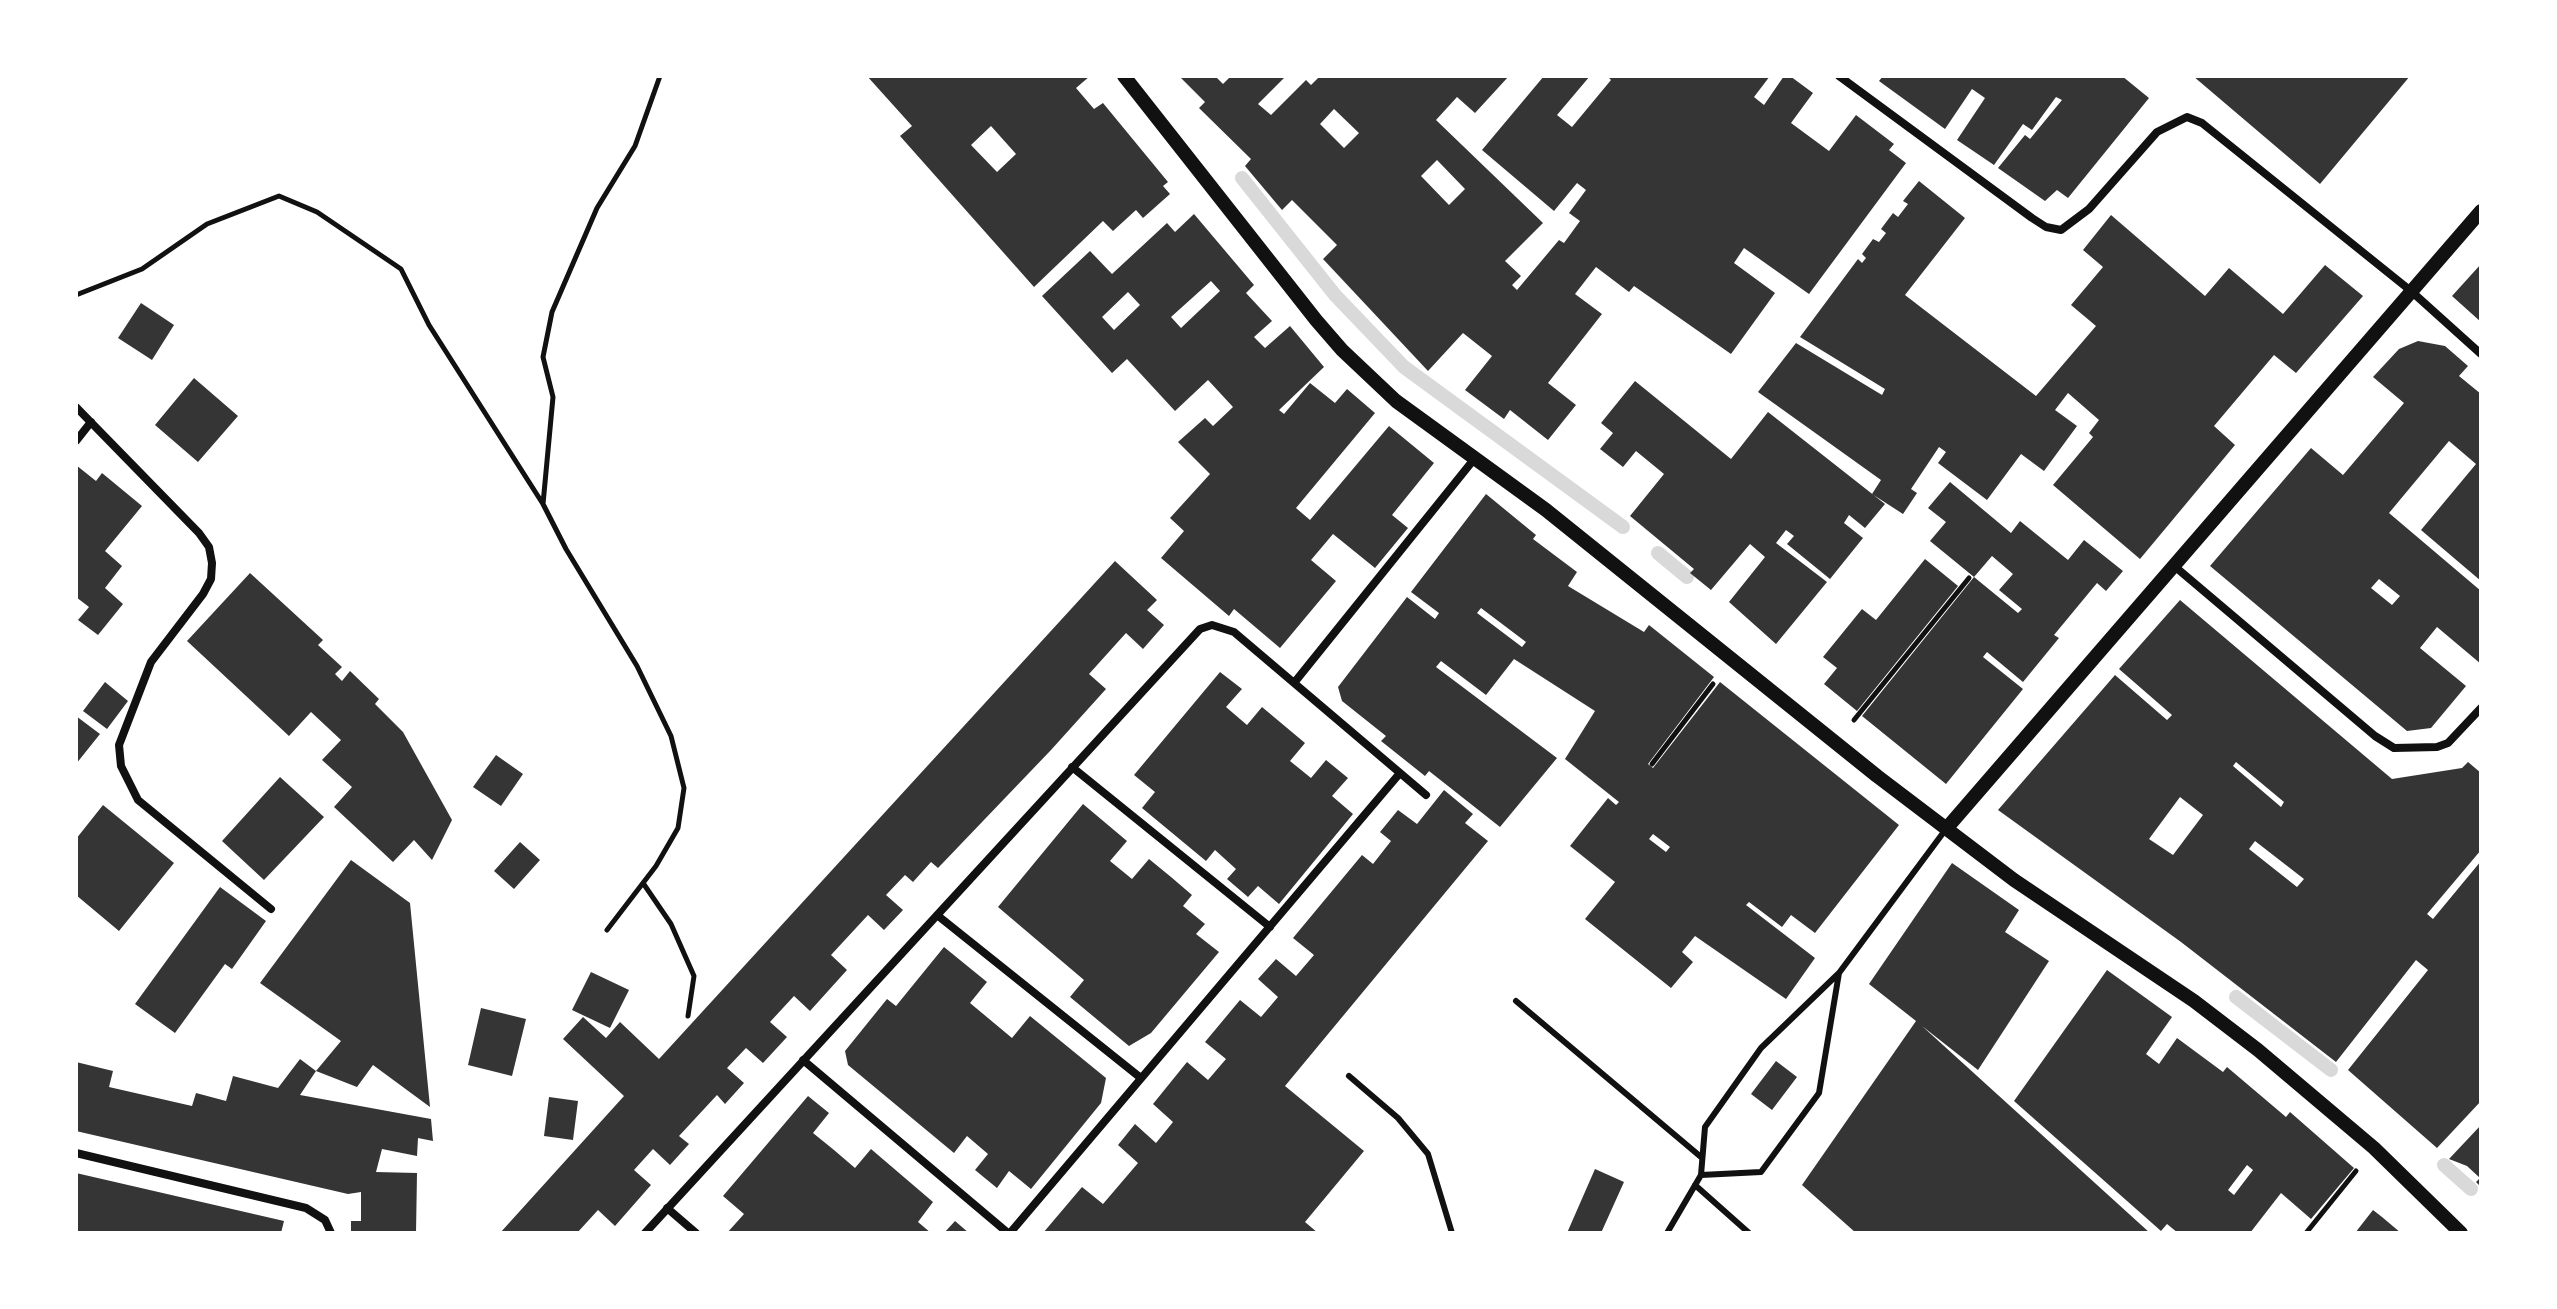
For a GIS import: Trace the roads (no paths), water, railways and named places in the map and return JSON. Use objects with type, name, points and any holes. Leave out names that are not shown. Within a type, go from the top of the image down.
[{"type":"street","points":[[1124,76],[1342,350],[1410,413],[1546,510],[1946,829],[2014,880],[2194,1001],[2258,1050],[2374,1148],[2461,1233]]},
{"type":"street","points":[[1839,76],[2032,218],[2046,227],[2061,230],[2082,215],[2157,132],[2187,117],[2217,133],[2411,291],[2481,354]]},
{"type":"street","points":[[1946,829],[2481,211]]},
{"type":"street","points":[[76,407],[199,533],[209,547],[212,563],[211,579],[203,594],[151,662],[119,745],[121,766],[138,800],[271,909]]},
{"type":"street","points":[[76,441],[91,422]]},
{"type":"street","points":[[1294,683],[1475,458]]},
{"type":"street","points":[[2173,565],[2375,736],[2394,748],[2437,747],[2448,743],[2481,708]]},
{"type":"street","points":[[645,1233],[1200,629],[1212,625],[1234,632],[1426,795]]},
{"type":"street","points":[[1072,767],[1270,927]]},
{"type":"street","points":[[803,1060],[1009,1233],[1400,773]]},
{"type":"street","points":[[937,915],[1141,1078]]},
{"type":"street","points":[[76,1153],[306,1208],[325,1220],[331,1233]]},
{"type":"street","points":[[667,1208],[696,1233]]},
{"type":"lane","points":[[1667,1233],[1701,1175],[1705,1127],[1761,1048],[1839,973],[1946,829]]},
{"type":"lane","points":[[1701,1175],[1761,1172],[1819,1093],[1839,973]]},
{"type":"lane","points":[[1516,1001],[1701,1157]]},
{"type":"lane","points":[[1349,1076],[1398,1118],[1428,1154],[1452,1233]]},
{"type":"lane","points":[[1695,1185],[1749,1233]]},
{"type":"waterway","points":[[1242,178],[1335,295],[1404,367],[1623,527]]},
{"type":"waterway","points":[[1658,553],[1687,577]]},
{"type":"waterway","points":[[2236,997],[2331,1070]]},
{"type":"waterway","points":[[2444,1165],[2471,1189]]}]
